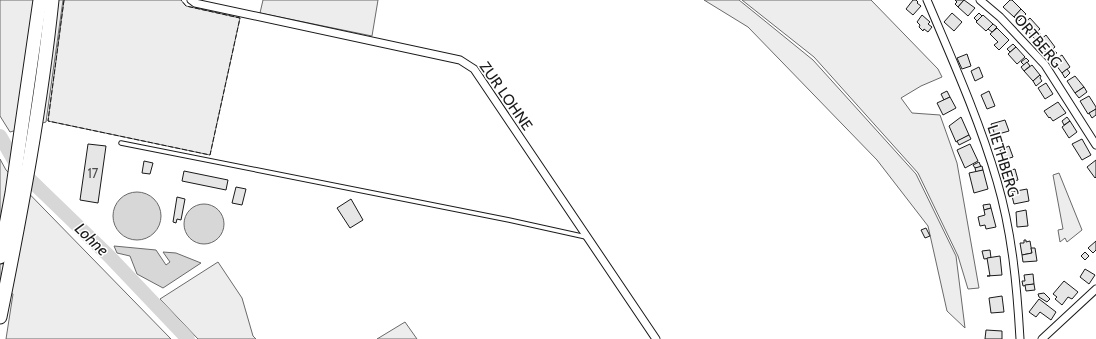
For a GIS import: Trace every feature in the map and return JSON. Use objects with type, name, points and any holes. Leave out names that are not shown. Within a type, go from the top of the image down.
[{"type":"highway","points":[[0,258],[12,193],[40,0]]},
{"type":"highway","points":[[0,318],[39,98],[52,0]]},
{"type":"street","name":"ZUR LOHNE","points":[[191,0],[195,3],[460,60],[474,69],[656,339]]},
{"type":"street","name":"LIETHBERG","points":[[927,0],[980,129],[997,181],[1009,233],[1018,296],[1020,339]]},
{"type":"street","name":"ORTBERG","points":[[980,0],[1000,17],[1045,65],[1096,145]]},
{"type":"street","points":[[1042,339],[1096,289]]},
{"type":"lane","points":[[121,144],[587,237]]},
{"type":"shaded area","points":[[0,0],[63,0],[46,122],[10,132],[0,116]]},
{"type":"shaded area","points":[[64,0],[181,0],[186,6],[240,18],[210,155],[48,121]]},
{"type":"shaded area","points":[[263,0],[378,0],[372,36],[260,13]]},
{"type":"shaded area","points":[[704,0],[739,0],[813,60],[916,174],[956,256],[965,328],[947,311],[928,226],[877,160],[748,27]]},
{"type":"shaded area","points":[[742,0],[871,0],[938,69],[942,77],[921,86],[901,98],[912,113],[940,115],[957,163],[979,288],[968,289],[958,256],[918,173],[814,57]]},
{"type":"shaded area","points":[[0,159],[6,170],[171,339],[6,339],[13,294],[0,288]]},
{"type":"shaded area","points":[[1059,173],[1082,230],[1067,242],[1065,238],[1060,242],[1058,230],[1063,229],[1053,175]]},
{"type":"shaded area","points":[[137,192],[146,194],[154,199],[159,207],[161,216],[159,225],[154,233],[146,238],[137,240],[128,238],[120,233],[115,225],[113,216],[115,207],[120,199],[128,194]]},
{"type":"shaded area","points":[[208,204],[215,207],[221,213],[224,224],[223,232],[215,241],[208,244],[200,244],[193,241],[185,232],[184,220],[187,213],[196,205]]},
{"type":"shaded area","points":[[114,246],[156,250],[166,265],[170,262],[163,252],[176,253],[201,263],[163,288],[137,274],[130,256],[117,253]]},
{"type":"shaded area","points":[[218,262],[242,298],[253,336],[256,339],[198,339],[160,299]]},
{"type":"shaded area","points":[[405,322],[417,339],[377,339]]},
{"type":"building","points":[[913,0],[916,0],[921,6],[913,15],[906,9]]},
{"type":"building","points":[[955,0],[964,0],[958,7],[955,4],[957,2]]},
{"type":"building","points":[[964,0],[975,8],[968,16],[958,7]]},
{"type":"building","points":[[1010,0],[1012,0],[1021,9],[1014,17],[1003,7]]},
{"type":"building","points":[[1021,9],[1026,14],[1019,21],[1014,17]]},
{"type":"building","points":[[952,13],[962,22],[954,31],[944,22]]},
{"type":"building","points":[[979,13],[982,16],[977,21],[974,18]]},
{"type":"building","points":[[922,15],[930,22],[928,24],[932,27],[928,32],[924,29],[923,31],[917,22]]},
{"type":"building","points":[[983,15],[993,24],[986,31],[976,22]]},
{"type":"building","points":[[1030,18],[1040,29],[1032,36],[1022,25]]},
{"type":"building","points":[[993,24],[997,27],[992,32],[988,29]]},
{"type":"building","points":[[997,28],[1009,40],[999,50],[994,45],[998,42],[990,34]]},
{"type":"building","points":[[1038,31],[1041,34],[1035,39],[1032,36]]},
{"type":"building","points":[[1046,35],[1055,47],[1047,54],[1038,42]]},
{"type":"building","points":[[1013,44],[1016,47],[1010,52],[1007,49]]},
{"type":"building","points":[[1016,47],[1025,57],[1017,64],[1008,54]]},
{"type":"building","points":[[1053,49],[1057,53],[1051,58],[1047,54]]},
{"type":"building","points":[[967,54],[971,66],[962,69],[957,58]]},
{"type":"building","points":[[1062,55],[1070,67],[1062,73],[1053,61]]},
{"type":"building","points":[[1026,58],[1029,61],[1024,65],[1021,62]]},
{"type":"building","points":[[1027,62],[1030,66],[1024,71],[1021,67]]},
{"type":"building","points":[[1032,65],[1040,75],[1033,81],[1024,71]]},
{"type":"building","points":[[979,67],[983,77],[975,81],[971,71]]},
{"type":"building","points":[[1067,69],[1070,73],[1065,78],[1062,73]]},
{"type":"building","points":[[1040,75],[1042,81],[1036,86],[1033,81]]},
{"type":"building","points":[[1075,76],[1084,87],[1075,93],[1067,81]]},
{"type":"building","points":[[1046,83],[1053,94],[1045,99],[1038,88]]},
{"type":"building","points":[[1084,87],[1087,92],[1079,98],[1075,93]]},
{"type":"building","points":[[947,91],[950,97],[944,100],[941,94]]},
{"type":"building","points":[[989,91],[995,106],[987,109],[981,95]]},
{"type":"building","points":[[1089,96],[1096,109],[1088,114],[1080,101]]},
{"type":"building","points":[[950,97],[956,108],[943,115],[937,103]]},
{"type":"building","points":[[1058,102],[1066,113],[1053,121],[1044,111]]},
{"type":"building","points":[[1096,109],[1096,115],[1092,118],[1089,113]]},
{"type":"building","points":[[961,117],[969,135],[956,142],[949,126]]},
{"type":"building","points":[[1067,117],[1070,121],[1064,125],[1062,121]]},
{"type":"building","points":[[1005,120],[1009,131],[995,135],[991,124]]},
{"type":"building","points":[[1070,121],[1077,132],[1069,138],[1062,127]]},
{"type":"building","points":[[969,135],[971,139],[959,145],[957,141]]},
{"type":"building","points":[[1082,139],[1091,155],[1082,160],[1072,144]]},
{"type":"building","points":[[88,144],[106,146],[98,203],[80,200]]},
{"type":"building","points":[[970,144],[978,161],[965,168],[957,150]]},
{"type":"building","points":[[1009,146],[1013,157],[1003,160],[1000,150]]},
{"type":"building","points":[[1096,160],[1096,177],[1095,178],[1087,167]]},
{"type":"building","points":[[144,161],[153,163],[150,174],[142,173]]},
{"type":"building","points":[[979,162],[981,167],[975,168],[973,165]]},
{"type":"building","points":[[982,166],[983,170],[976,172],[975,168]]},
{"type":"building","points":[[1015,169],[1018,180],[1010,182],[1007,171]]},
{"type":"building","points":[[983,170],[988,189],[974,193],[969,173]]},
{"type":"building","points":[[184,171],[228,180],[226,190],[182,181]]},
{"type":"building","points":[[236,187],[246,189],[242,205],[232,203]]},
{"type":"building","points":[[1027,189],[1029,201],[1014,204],[1011,192]]},
{"type":"building","points":[[177,197],[185,199],[181,220],[177,219],[176,223],[173,222]]},
{"type":"building","points":[[351,199],[363,220],[350,228],[337,208]]},
{"type":"building","points":[[990,204],[991,208],[984,210],[983,205]]},
{"type":"building","points":[[991,208],[996,227],[986,229],[985,225],[980,226],[978,217],[985,215],[984,210]]},
{"type":"building","points":[[1026,210],[1028,226],[1017,227],[1016,212]]},
{"type":"building","points":[[926,228],[930,236],[925,238],[921,230]]},
{"type":"building","points":[[1024,240],[1026,240],[1026,242],[1030,241],[1032,253],[1022,255],[1020,243],[1024,243]]},
{"type":"building","points":[[1096,241],[1096,250],[1093,253],[1088,248]]},
{"type":"building","points":[[1031,248],[1035,248],[1037,261],[1023,262],[1022,255],[1032,253]]},
{"type":"building","points":[[990,250],[991,258],[984,259],[982,251]]},
{"type":"building","points":[[1085,252],[1089,256],[1085,260],[1081,256]]},
{"type":"building","points":[[1000,256],[1002,275],[990,276],[987,258]]},
{"type":"building","points":[[1085,269],[1095,275],[1089,284],[1080,277]]},
{"type":"building","points":[[1033,274],[1034,284],[1023,286],[1022,281],[1025,281],[1024,275]]},
{"type":"building","points":[[1064,281],[1078,292],[1072,299],[1068,297],[1062,305],[1055,299],[1057,297],[1053,294]]},
{"type":"building","points":[[1034,284],[1035,290],[1026,291],[1025,285]]},
{"type":"building","points":[[1044,293],[1050,299],[1047,302],[1039,297],[1038,294]]},
{"type":"building","points":[[1002,296],[1004,312],[991,313],[989,298]]},
{"type":"building","points":[[1039,299],[1056,312],[1051,320],[1040,312],[1036,317],[1029,312]]},
{"type":"building","points":[[986,330],[1002,331],[1002,339],[985,339]]},
{"type":"waterway","name":"Lohne","points":[[0,136],[19,169],[109,256],[188,339]]},
{"type":"fence","points":[[64,0],[48,121],[210,155],[240,18],[186,6],[181,0]]}]
